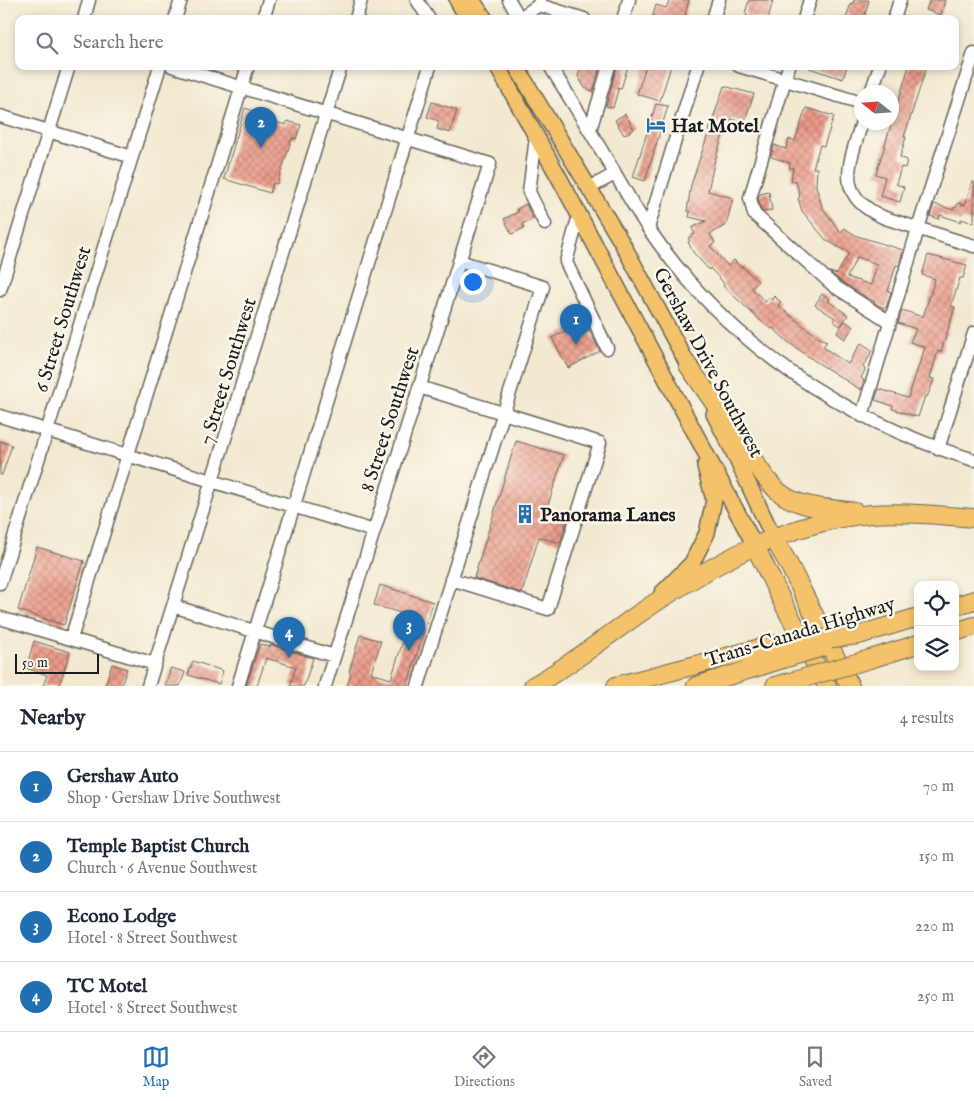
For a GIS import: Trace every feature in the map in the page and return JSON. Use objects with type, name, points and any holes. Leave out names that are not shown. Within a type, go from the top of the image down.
[{"type":"highway","points":[[688,365],[764,477],[780,492],[796,501],[815,507],[870,514],[924,514],[974,518]]},
{"type":"highway","points":[[533,686],[641,613],[728,559],[808,526],[870,514]]},
{"type":"highway","name":"Gershaw Drive Southwest","points":[[774,539],[850,686]]},
{"type":"highway","points":[[756,546],[781,599],[827,686]]},
{"type":"highway","points":[[959,605],[974,600]]},
{"type":"highway","name":"Trans-Canada Highway","points":[[696,686],[914,618]]},
{"type":"highway","points":[[959,631],[974,626]]},
{"type":"highway","points":[[616,686],[772,645],[859,635]]},
{"type":"highway","points":[[959,639],[974,636]]},
{"type":"highway","points":[[783,684],[914,645]]},
{"type":"highway","points":[[870,658],[914,649]]},
{"type":"main road","points":[[457,0],[464,15]]},
{"type":"main road","points":[[472,0],[482,15]]},
{"type":"main road","points":[[499,70],[756,546]]},
{"type":"main road","name":"Gershaw Drive Southwest","points":[[518,70],[589,188],[688,365],[733,451],[774,539]]},
{"type":"main road","points":[[641,613],[692,563],[704,542],[713,508],[712,488],[706,468],[673,394]]},
{"type":"street","points":[[85,15],[90,0]]},
{"type":"street","points":[[176,15],[181,0]]},
{"type":"street","points":[[264,15],[269,0]]},
{"type":"street","points":[[357,15],[361,0]]},
{"type":"street","points":[[417,0],[426,15]]},
{"type":"street","points":[[509,0],[518,15]]},
{"type":"street","points":[[624,15],[629,0]]},
{"type":"street","points":[[714,15],[719,0]]},
{"type":"street","points":[[805,15],[810,0]]},
{"type":"street","points":[[895,15],[900,0]]},
{"type":"street","points":[[525,15],[540,2],[572,15]]},
{"type":"street","points":[[862,416],[918,228],[974,53]]},
{"type":"street","points":[[0,290],[68,70]]},
{"type":"street","name":"6 Street Southwest","points":[[0,583],[159,70]]},
{"type":"street","points":[[185,70],[408,138]]},
{"type":"street","points":[[71,639],[247,70]]},
{"type":"street","name":"7 Street Southwest","points":[[148,686],[340,70]]},
{"type":"street","points":[[238,686],[429,70]]},
{"type":"street","points":[[590,130],[608,70]]},
{"type":"street","points":[[648,228],[697,70]]},
{"type":"street","points":[[752,70],[854,101]]},
{"type":"street","points":[[788,70],[750,198],[754,214],[834,286],[890,322]]},
{"type":"street","points":[[874,85],[879,70]]},
{"type":"street","points":[[560,72],[590,130],[648,228],[703,297],[734,327],[796,376],[862,416],[902,434],[974,460]]},
{"type":"street","points":[[0,116],[132,157]]},
{"type":"street","points":[[860,130],[850,163],[850,188],[857,200],[874,213],[974,246]]},
{"type":"street","points":[[536,137],[529,192],[545,224]]},
{"type":"street","name":"8 Street Southwest","points":[[325,686],[490,164],[408,138]]},
{"type":"street","points":[[589,188],[616,174]]},
{"type":"street","points":[[579,215],[566,262],[607,348]]},
{"type":"street","points":[[418,686],[543,287],[459,260]]},
{"type":"street","points":[[938,448],[974,332]]},
{"type":"street","points":[[419,387],[600,443],[548,609],[451,579]]},
{"type":"street","points":[[0,416],[374,531]]},
{"type":"street","points":[[173,606],[334,656]]},
{"type":"street","points":[[0,618],[155,664]]},
{"type":"building","points":[[670,0],[689,0],[685,15],[653,15],[656,5],[666,8]]},
{"type":"building","points":[[749,0],[773,0],[769,15],[747,15],[745,13]]},
{"type":"building","points":[[854,0],[869,0],[865,15],[847,15],[851,3],[853,4]]},
{"type":"building","points":[[930,0],[945,0],[941,15],[926,10]]},
{"type":"building","points":[[580,70],[599,70],[593,91],[585,88],[578,76]]},
{"type":"building","points":[[616,70],[627,70],[621,89],[617,88],[613,108],[606,106]]},
{"type":"building","points":[[645,70],[670,70],[660,101],[637,94]]},
{"type":"building","points":[[815,70],[846,70],[843,79]]},
{"type":"building","points":[[908,70],[926,70],[904,137],[906,137],[900,157],[907,160],[905,168],[901,167],[896,184],[904,187],[900,202],[880,196],[885,177],[876,174],[889,130],[899,130],[899,99]]},
{"type":"building","points":[[724,86],[754,94],[744,123],[731,119],[726,136],[723,135],[714,163],[708,191],[733,198],[726,225],[710,234],[715,243],[710,246],[728,266],[734,260],[758,281],[752,288],[765,302],[769,297],[772,300],[774,296],[781,302],[778,305],[786,312],[819,338],[827,341],[823,347],[848,364],[861,343],[872,350],[863,366],[865,370],[861,378],[864,380],[861,390],[815,361],[788,342],[773,328],[762,322],[723,286],[722,281],[693,252],[688,242],[690,241],[688,238],[695,234],[692,228],[706,221],[689,217],[690,211],[687,211],[691,185]]},
{"type":"building","points":[[432,102],[457,110],[450,133],[437,129],[439,121],[427,117]]},
{"type":"building","name":"Hat Motel","points":[[656,104],[668,106],[645,181],[633,177]]},
{"type":"building","points":[[245,108],[259,113],[258,117],[286,125],[287,121],[301,125],[296,139],[292,138],[277,184],[273,183],[270,193],[224,179]]},
{"type":"building","points":[[806,108],[834,116],[824,146],[820,145],[813,168],[817,168],[816,186],[822,207],[841,233],[844,228],[857,236],[903,250],[899,266],[896,265],[888,291],[891,292],[886,308],[879,306],[830,272],[837,274],[849,253],[826,240],[802,211],[796,181],[791,181],[793,168],[789,168],[790,163],[771,157],[774,145],[786,149],[789,139],[795,141]],"holes":[[[857,257],[877,264],[871,285],[847,277]]]},
{"type":"building","name":"Hat Motel","points":[[625,114],[634,129],[624,135],[615,120]]},
{"type":"building","points":[[972,182],[974,182],[974,223],[961,219],[961,222],[940,215],[939,219],[930,216],[934,204],[953,210],[958,203],[965,205]]},
{"type":"building","points":[[769,192],[772,210],[763,212],[758,198],[760,194]]},
{"type":"building","points":[[526,204],[533,219],[522,224],[524,228],[512,234],[504,219],[518,212],[517,209]]},
{"type":"building","points":[[928,255],[967,265],[963,278],[960,278],[951,306],[955,307],[941,352],[938,351],[930,378],[934,379],[927,397],[925,396],[918,417],[892,409],[893,406],[875,400],[879,389],[908,398],[925,347],[910,342],[916,329],[898,323],[902,310],[923,317],[935,279],[922,275]]},
{"type":"building","points":[[822,294],[830,299],[828,301],[848,315],[840,326],[833,321],[835,318],[815,305]]},
{"type":"building","points":[[584,321],[600,351],[568,368],[552,338]]},
{"type":"building","points":[[845,321],[853,327],[845,339],[837,333]]},
{"type":"building","points":[[0,441],[12,445],[2,475],[0,475]]},
{"type":"building","name":"Panorama Lanes","points":[[516,441],[564,455],[546,511],[568,518],[560,543],[539,537],[522,593],[474,578]]},
{"type":"building","points":[[37,547],[84,561],[64,625],[18,610]]},
{"type":"building","points":[[380,585],[433,602],[407,686],[347,686],[351,673],[349,672],[360,635],[381,641],[371,673],[391,679],[411,616],[374,605]]},
{"type":"building","points":[[34,641],[70,652],[59,686],[43,686],[47,675],[26,668]]},
{"type":"building","points":[[260,644],[270,647],[270,645],[313,658],[304,686],[290,686],[296,667],[266,658],[257,686],[246,686]]},
{"type":"building","points":[[193,661],[223,671],[219,684],[188,675]]},
{"type":"building","points":[[112,664],[127,669],[121,686],[105,686]]},
{"type":"building","points":[[171,668],[185,672],[180,686],[165,686]]},
{"type":"place","name":"Hat Motel","points":[[656,125]]},
{"type":"place","name":"Temple Baptist Church","points":[[261,148]]},
{"type":"place","name":"Gershaw Auto","points":[[576,345]]},
{"type":"place","name":"Panorama Lanes","points":[[525,514]]},
{"type":"place","name":"Econo Lodge","points":[[409,651]]},
{"type":"place","name":"TC Motel","points":[[289,658]]}]
